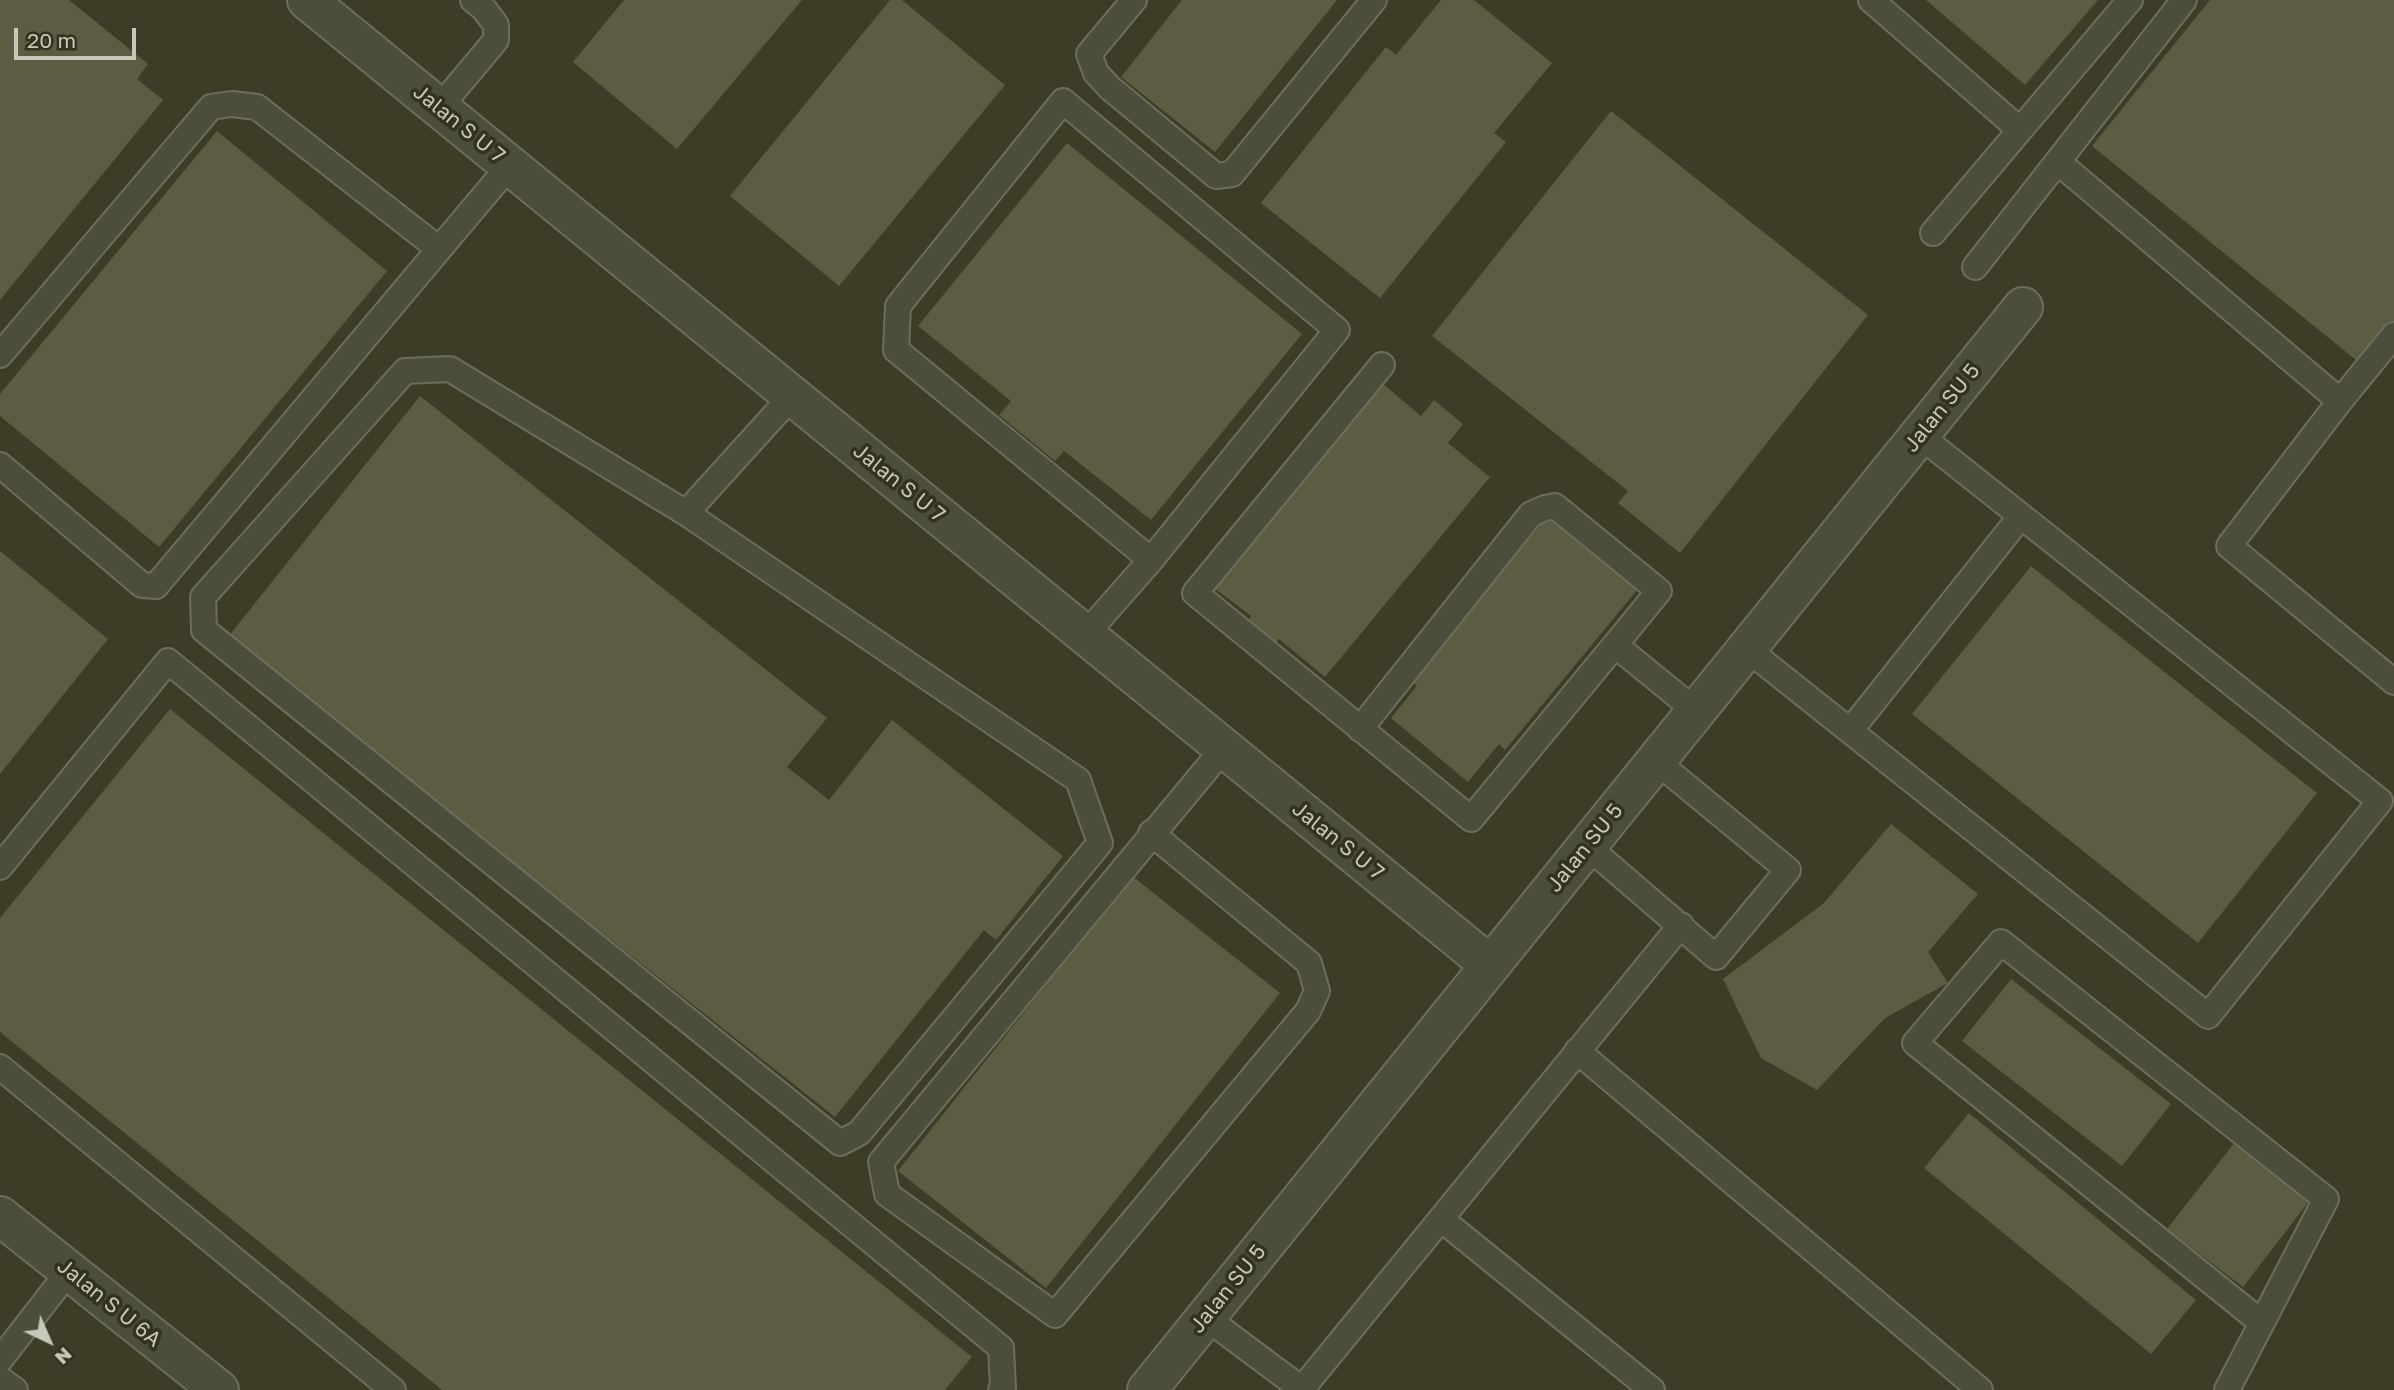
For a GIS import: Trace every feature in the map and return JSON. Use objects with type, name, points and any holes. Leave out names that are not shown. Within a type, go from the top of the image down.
[{"type":"street","name":"Jalan S U 7","points":[[307,0],[1490,965]]},
{"type":"street","name":"Jalan SU 5","points":[[1147,1390],[2023,307]]},
{"type":"street","name":"Jalan S U 6A","points":[[0,1216],[219,1390]]},
{"type":"lane","points":[[439,108],[496,40],[496,25],[473,0]]},
{"type":"lane","points":[[1134,0],[1089,54],[1096,73],[1110,88],[1216,176],[1232,174],[1374,0]]},
{"type":"lane","points":[[1871,0],[2020,130]]},
{"type":"lane","points":[[1933,233],[2130,0]]},
{"type":"lane","points":[[1975,267],[2184,0]]},
{"type":"lane","points":[[1085,635],[1151,560],[1337,330],[1063,101],[898,306],[896,350],[1151,560]]},
{"type":"lane","points":[[0,355],[211,107],[232,104],[257,107],[439,249]]},
{"type":"lane","points":[[2058,162],[2340,401]]},
{"type":"lane","points":[[0,465],[142,585],[156,586],[510,165]]},
{"type":"lane","points":[[2394,335],[2229,546],[2394,682]]},
{"type":"lane","points":[[1360,729],[1531,514],[1555,506],[1660,591],[1471,819],[1360,729],[1195,593],[1382,365]]},
{"type":"lane","points":[[450,369],[686,513],[1078,780],[1100,843],[859,1133],[840,1143],[204,630],[202,597],[405,371],[450,369]]},
{"type":"lane","points":[[686,513],[792,396]]},
{"type":"lane","points":[[1746,649],[2208,1016],[2380,802],[1919,435]]},
{"type":"lane","points":[[1850,731],[2021,516]]},
{"type":"lane","points":[[1615,645],[1696,711]]},
{"type":"lane","points":[[0,867],[168,661],[1001,1348],[1001,1390]]},
{"type":"lane","points":[[1151,833],[1309,962],[1317,992],[1308,1012],[1055,1315],[887,1194],[881,1162],[1151,833],[1224,748]]},
{"type":"lane","points":[[1587,846],[1716,957],[1788,870],[1656,761]]},
{"type":"lane","points":[[1205,1317],[1302,1390],[1681,925]]},
{"type":"lane","points":[[2227,1390],[2262,1323],[2326,1199],[2001,942],[1915,1044],[2262,1323]]},
{"type":"lane","points":[[1577,1051],[1980,1390]]},
{"type":"lane","points":[[0,1067],[393,1390]]},
{"type":"lane","points":[[1441,1219],[1652,1390]]},
{"type":"lane","points":[[0,1360],[69,1271]]},
{"type":"lane","points":[[0,1379],[15,1390]]},
{"type":"building","points":[[0,0],[69,0],[148,64],[137,79],[163,100],[0,300]]},
{"type":"building","points":[[624,0],[802,0],[677,149],[573,62]]},
{"type":"building","points":[[890,0],[902,0],[1005,85],[839,286],[730,196]]},
{"type":"building","points":[[1182,0],[1337,0],[1215,152],[1121,77]]},
{"type":"building","points":[[1441,0],[1474,0],[1552,63],[1494,133],[1506,142],[1380,298],[1261,203],[1386,47],[1396,55]]},
{"type":"building","points":[[1926,0],[2098,0],[2025,85]]},
{"type":"building","points":[[2210,0],[2394,0],[2394,325],[2362,365],[2092,146]]},
{"type":"building","points":[[1611,111],[1868,315],[1680,553],[1618,503],[1628,491],[1432,336]]},
{"type":"building","points":[[217,131],[387,271],[159,547],[0,416],[0,394]]},
{"type":"building","points":[[1067,143],[1302,334],[1151,520],[1064,451],[1055,461],[999,415],[1011,401],[918,326]]},
{"type":"building","points":[[1382,383],[1421,416],[1434,400],[1463,424],[1448,443],[1490,477],[1325,677],[1279,639],[1272,647],[1244,625],[1251,616],[1213,587]]},
{"type":"building","points":[[420,396],[827,718],[787,767],[829,800],[892,720],[1063,856],[996,940],[984,930],[835,1117],[228,637]]},
{"type":"building","points":[[1548,516],[1637,590],[1505,750],[1499,744],[1468,782],[1391,718],[1417,686],[1410,681]]},
{"type":"building","points":[[0,551],[108,639],[0,774]]},
{"type":"building","points":[[2031,566],[2317,793],[2198,943],[1912,714]]},
{"type":"building","points":[[170,709],[972,1357],[945,1390],[442,1390],[0,1032],[0,918]]},
{"type":"building","points":[[1891,824],[1978,894],[1928,952],[1948,983],[1885,1018],[1817,1090],[1761,1058],[1723,979],[1824,903]]},
{"type":"building","points":[[1132,876],[1280,993],[1046,1288],[898,1171]]},
{"type":"building","points":[[2011,979],[2171,1104],[2122,1166],[1962,1041]]},
{"type":"building","points":[[1969,1113],[2196,1300],[2151,1354],[1924,1168]]},
{"type":"building","points":[[2235,1142],[2310,1200],[2243,1287],[2167,1229]]}]
